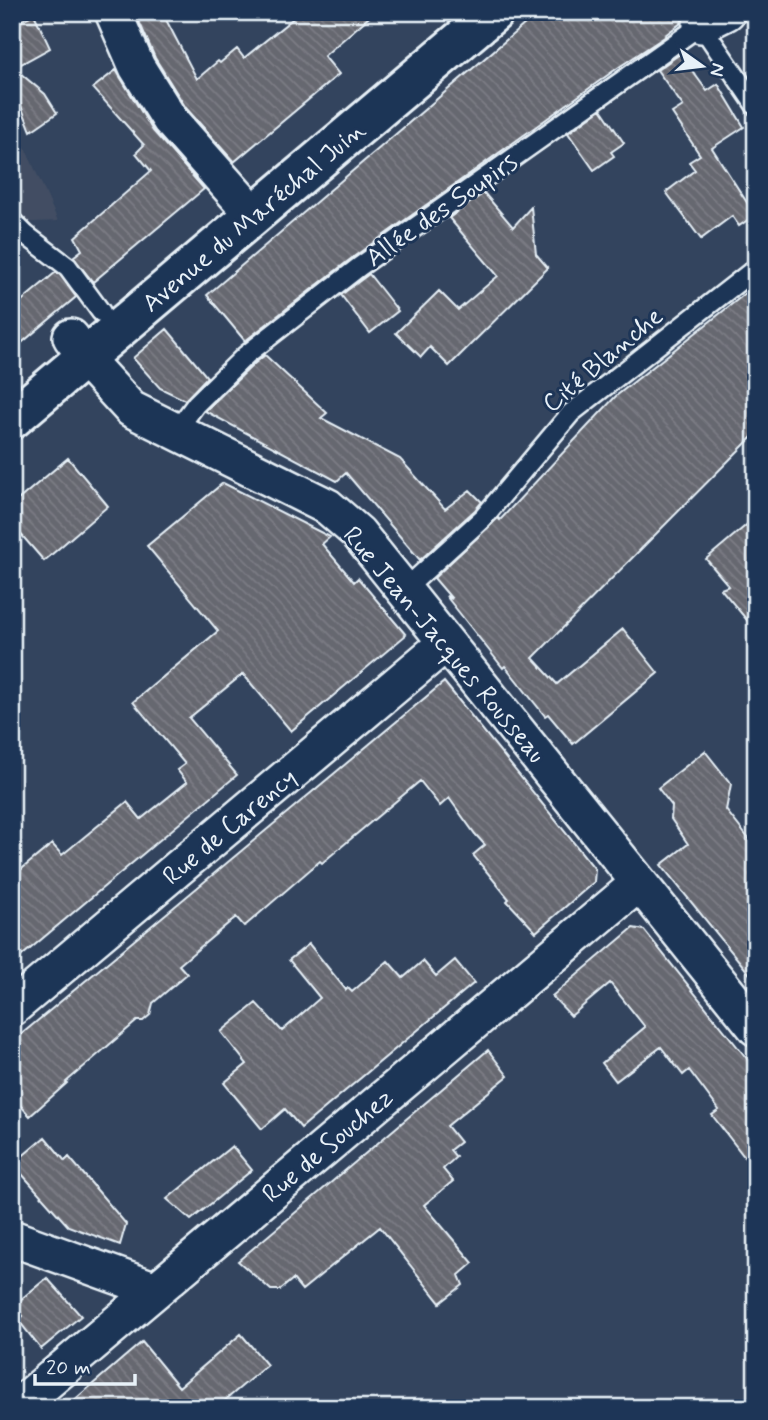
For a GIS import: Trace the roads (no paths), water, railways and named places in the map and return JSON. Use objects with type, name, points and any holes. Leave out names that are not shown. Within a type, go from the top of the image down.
[{"type":"main road","name":"Avenue du Maréchal Juin","points":[[12,419],[78,346],[101,312],[457,12]]},
{"type":"main road","name":"Avenue du Maréchal Juin","points":[[12,386],[153,301],[494,12]]},
{"type":"street","points":[[113,12],[137,67],[170,120],[239,198]]},
{"type":"street","name":"Rue Jean-Jacques Rousseau","points":[[78,346],[97,372],[131,408],[328,507],[358,533],[756,1028]]},
{"type":"street","name":"Rue de Carency","points":[[12,1008],[446,643]]},
{"type":"street","name":"Rue de Souchez","points":[[16,1408],[639,883]]},
{"type":"street","points":[[12,1238],[156,1290]]},
{"type":"lane","points":[[714,19],[756,106]]},
{"type":"lane","name":"Allée des Soupirs","points":[[176,431],[196,404],[246,355],[359,267],[714,19]]},
{"type":"lane","points":[[12,221],[68,267],[101,312]]},
{"type":"lane","name":"Cité Blanche","points":[[404,590],[483,518],[571,413],[756,268]]}]
